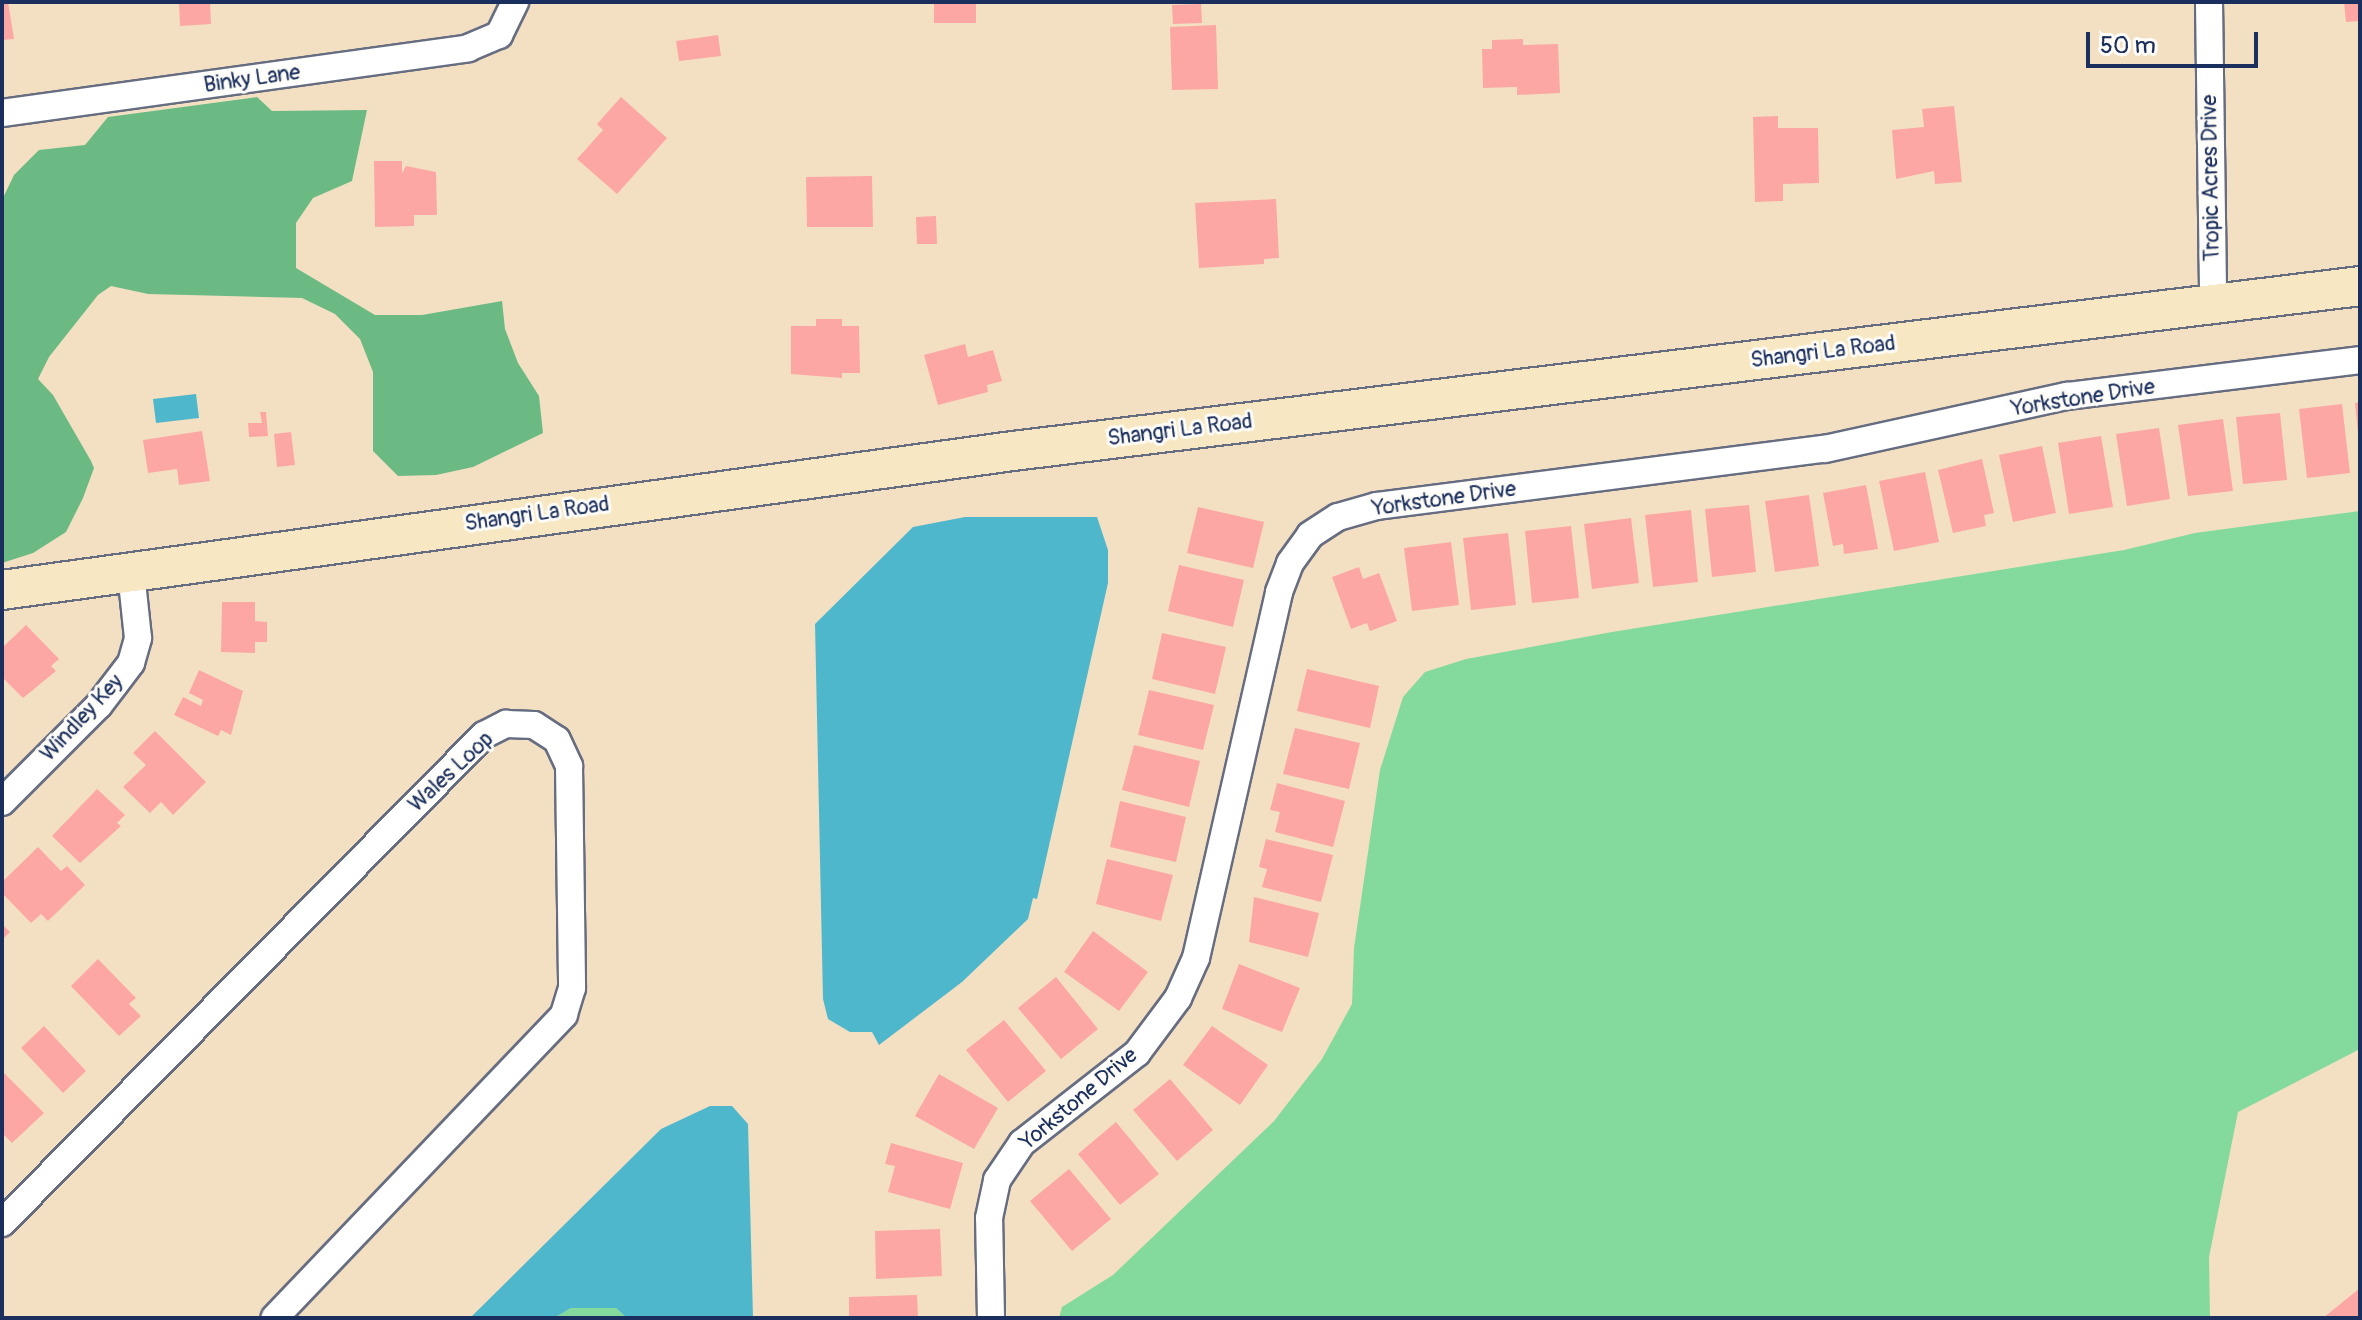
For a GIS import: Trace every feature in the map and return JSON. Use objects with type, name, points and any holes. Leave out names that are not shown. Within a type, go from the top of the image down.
[{"type":"street","name":"Binky Lane","points":[[2,113],[468,48],[499,35],[515,2]]},
{"type":"street","name":"Tropic Acres Drive","points":[[2209,2],[2213,305]]},
{"type":"street","name":"Shangri La Road","points":[[2,590],[131,573],[238,554],[1028,449],[2360,286]]},
{"type":"street","name":"Yorkstone Drive","points":[[991,1318],[989,1218],[997,1180],[1022,1143],[1137,1053],[1178,998],[1196,958],[1279,592],[1290,563],[1310,535],[1338,517],[1377,506],[1825,449],[2067,396],[2360,360]]},
{"type":"street","name":"Windley Key","points":[[2,802],[99,705],[131,663],[138,638],[131,573]]},
{"type":"street","name":"Wales Loop","points":[[2,1223],[484,735],[506,724],[534,725],[557,740],[569,766],[572,988],[564,1015],[537,1049],[274,1318]]},
{"type":"green space","points":[[257,97],[272,111],[367,110],[352,181],[313,198],[296,223],[296,268],[375,315],[422,315],[502,301],[505,329],[518,363],[539,396],[543,433],[473,467],[436,475],[398,476],[373,451],[373,372],[360,339],[335,314],[302,298],[148,294],[111,286],[98,295],[49,357],[38,379],[53,395],[94,468],[83,498],[66,532],[33,553],[2,563],[2,200],[14,175],[39,150],[85,145],[108,117]]},
{"type":"green space","points":[[2360,511],[2360,1049],[2238,1112],[2209,1257],[2210,1318],[1059,1318],[1062,1307],[1113,1275],[1274,1121],[1322,1059],[1352,1004],[1354,948],[1380,770],[1403,697],[1425,672],[1466,659],[1612,632],[2124,550],[2195,533]]},
{"type":"green space","points":[[571,1308],[616,1308],[627,1318],[554,1318]]},
{"type":"water","points":[[196,394],[199,418],[156,423],[153,399]]},
{"type":"water","points":[[965,517],[1097,517],[1108,550],[1108,583],[1037,899],[1033,898],[1028,919],[962,982],[879,1045],[872,1032],[850,1032],[828,1019],[823,999],[815,624],[913,527]]},
{"type":"water","points":[[710,1106],[732,1106],[748,1124],[753,1318],[627,1318],[616,1308],[571,1308],[554,1318],[470,1318],[661,1129]]},
{"type":"building","points":[[2,2],[8,2],[14,39],[2,40]]},
{"type":"building","points":[[179,2],[210,2],[211,24],[180,26]]},
{"type":"building","points":[[934,2],[976,2],[976,23],[934,23]]},
{"type":"building","points":[[2344,2],[2360,2],[2360,21],[2346,22]]},
{"type":"building","points":[[1201,4],[1202,23],[1173,24],[1172,5]]},
{"type":"building","points":[[1216,25],[1218,89],[1172,90],[1170,27]]},
{"type":"building","points":[[718,35],[721,56],[679,61],[676,41]]},
{"type":"building","points":[[1523,39],[1523,45],[1558,44],[1560,93],[1517,95],[1517,87],[1483,88],[1482,49],[1492,49],[1492,40]]},
{"type":"building","points":[[621,97],[667,138],[617,194],[577,159],[603,130],[597,124]]},
{"type":"building","points":[[1954,106],[1962,182],[1935,184],[1934,171],[1896,179],[1892,130],[1924,127],[1922,109]]},
{"type":"building","points":[[1778,116],[1778,128],[1818,128],[1819,183],[1783,184],[1783,201],[1755,202],[1753,117]]},
{"type":"building","points":[[374,161],[402,161],[402,173],[406,166],[436,172],[437,215],[414,215],[414,226],[375,227]]},
{"type":"building","points":[[872,176],[873,227],[807,227],[806,177]]},
{"type":"building","points":[[1276,199],[1279,258],[1264,259],[1264,264],[1199,268],[1195,203]]},
{"type":"building","points":[[936,216],[937,244],[917,244],[916,217]]},
{"type":"building","points":[[816,319],[842,319],[842,326],[859,326],[860,373],[842,373],[842,378],[791,374],[791,326],[816,326]]},
{"type":"building","points":[[965,344],[968,357],[993,350],[1002,381],[987,385],[988,392],[938,405],[924,355]]},
{"type":"building","points":[[2360,402],[2360,432],[2358,433],[2355,403]]},
{"type":"building","points":[[2342,404],[2350,473],[2307,478],[2299,409]]},
{"type":"building","points":[[260,412],[266,412],[268,436],[249,437],[248,423],[262,423]]},
{"type":"building","points":[[2280,413],[2287,480],[2243,484],[2236,417]]},
{"type":"building","points":[[2223,419],[2233,491],[2188,496],[2178,425]]},
{"type":"building","points":[[2159,428],[2170,499],[2127,506],[2116,434]]},
{"type":"building","points":[[202,431],[210,481],[179,485],[177,469],[148,473],[143,440]]},
{"type":"building","points":[[291,432],[295,465],[277,467],[274,434]]},
{"type":"building","points":[[2101,436],[2113,507],[2069,514],[2058,443]]},
{"type":"building","points":[[2042,446],[2056,513],[2013,522],[1999,455]]},
{"type":"building","points":[[1982,459],[1994,513],[1984,515],[1986,526],[1953,533],[1938,470]]},
{"type":"building","points":[[1925,472],[1939,542],[1894,551],[1879,481]]},
{"type":"building","points":[[1866,485],[1878,549],[1844,554],[1843,544],[1833,546],[1823,493]]},
{"type":"building","points":[[1809,495],[1819,566],[1775,572],[1765,501]]},
{"type":"building","points":[[1749,505],[1756,572],[1712,577],[1705,509]]},
{"type":"building","points":[[1198,507],[1264,522],[1253,568],[1187,553]]},
{"type":"building","points":[[1691,510],[1698,582],[1653,587],[1645,515]]},
{"type":"building","points":[[1631,518],[1639,583],[1592,589],[1584,524]]},
{"type":"building","points":[[1571,526],[1579,598],[1532,603],[1525,531]]},
{"type":"building","points":[[1508,533],[1516,605],[1471,610],[1463,538]]},
{"type":"building","points":[[1451,542],[1459,605],[1412,611],[1404,548]]},
{"type":"building","points":[[1179,565],[1244,580],[1233,627],[1168,611]]},
{"type":"building","points":[[1359,567],[1363,579],[1379,573],[1397,621],[1370,631],[1367,623],[1351,629],[1332,577]]},
{"type":"building","points":[[222,602],[255,602],[255,621],[267,622],[267,642],[255,642],[255,653],[221,652]]},
{"type":"building","points":[[26,625],[59,659],[51,666],[56,671],[23,698],[2,677],[2,648]]},
{"type":"building","points":[[1162,633],[1226,647],[1215,694],[1152,679]]},
{"type":"building","points":[[1307,669],[1379,686],[1370,728],[1297,711]]},
{"type":"building","points":[[199,670],[243,691],[231,735],[221,730],[218,736],[174,715],[183,697],[201,706],[203,700],[189,693]]},
{"type":"building","points":[[1149,690],[1214,705],[1203,750],[1138,735]]},
{"type":"building","points":[[1295,728],[1360,743],[1349,789],[1283,774]]},
{"type":"building","points":[[155,731],[206,782],[173,815],[161,802],[150,813],[123,787],[146,765],[133,753]]},
{"type":"building","points":[[1134,745],[1200,761],[1189,807],[1122,790]]},
{"type":"building","points":[[1277,783],[1345,801],[1333,847],[1275,832],[1280,812],[1270,810]]},
{"type":"building","points":[[97,789],[125,815],[117,823],[121,826],[80,863],[52,836]]},
{"type":"building","points":[[1120,801],[1186,817],[1176,862],[1110,847]]},
{"type":"building","points":[[1266,839],[1333,855],[1321,902],[1262,887],[1267,869],[1259,867]]},
{"type":"building","points":[[38,847],[61,871],[67,866],[85,885],[48,921],[41,914],[31,923],[2,893],[2,882]]},
{"type":"building","points":[[1107,859],[1173,875],[1161,921],[1096,904]]},
{"type":"building","points":[[1254,897],[1319,913],[1308,957],[1249,942]]},
{"type":"building","points":[[2,924],[10,932],[2,940]]},
{"type":"building","points":[[1093,931],[1148,972],[1119,1011],[1064,972]]},
{"type":"building","points":[[98,959],[136,998],[129,1004],[141,1016],[119,1036],[71,986]]},
{"type":"building","points":[[1239,964],[1300,988],[1282,1032],[1222,1009]]},
{"type":"building","points":[[1056,977],[1098,1029],[1061,1059],[1018,1008]]},
{"type":"building","points":[[1004,1020],[1046,1071],[1008,1102],[966,1050]]},
{"type":"building","points":[[44,1026],[86,1071],[63,1093],[21,1048]]},
{"type":"building","points":[[1212,1026],[1268,1065],[1240,1105],[1183,1065]]},
{"type":"building","points":[[2,1071],[44,1113],[12,1143],[2,1133]]},
{"type":"building","points":[[939,1074],[998,1108],[974,1149],[915,1116]]},
{"type":"building","points":[[1170,1079],[1213,1130],[1177,1161],[1133,1110]]},
{"type":"building","points":[[1116,1122],[1159,1174],[1120,1205],[1078,1154]]},
{"type":"building","points":[[891,1143],[963,1163],[950,1209],[888,1192],[895,1166],[885,1164]]},
{"type":"building","points":[[1069,1169],[1111,1219],[1072,1251],[1030,1201]]},
{"type":"building","points":[[940,1229],[942,1276],[876,1279],[875,1231]]},
{"type":"building","points":[[2360,1288],[2360,1318],[2323,1318]]},
{"type":"building","points":[[917,1295],[918,1318],[849,1318],[849,1297]]}]
